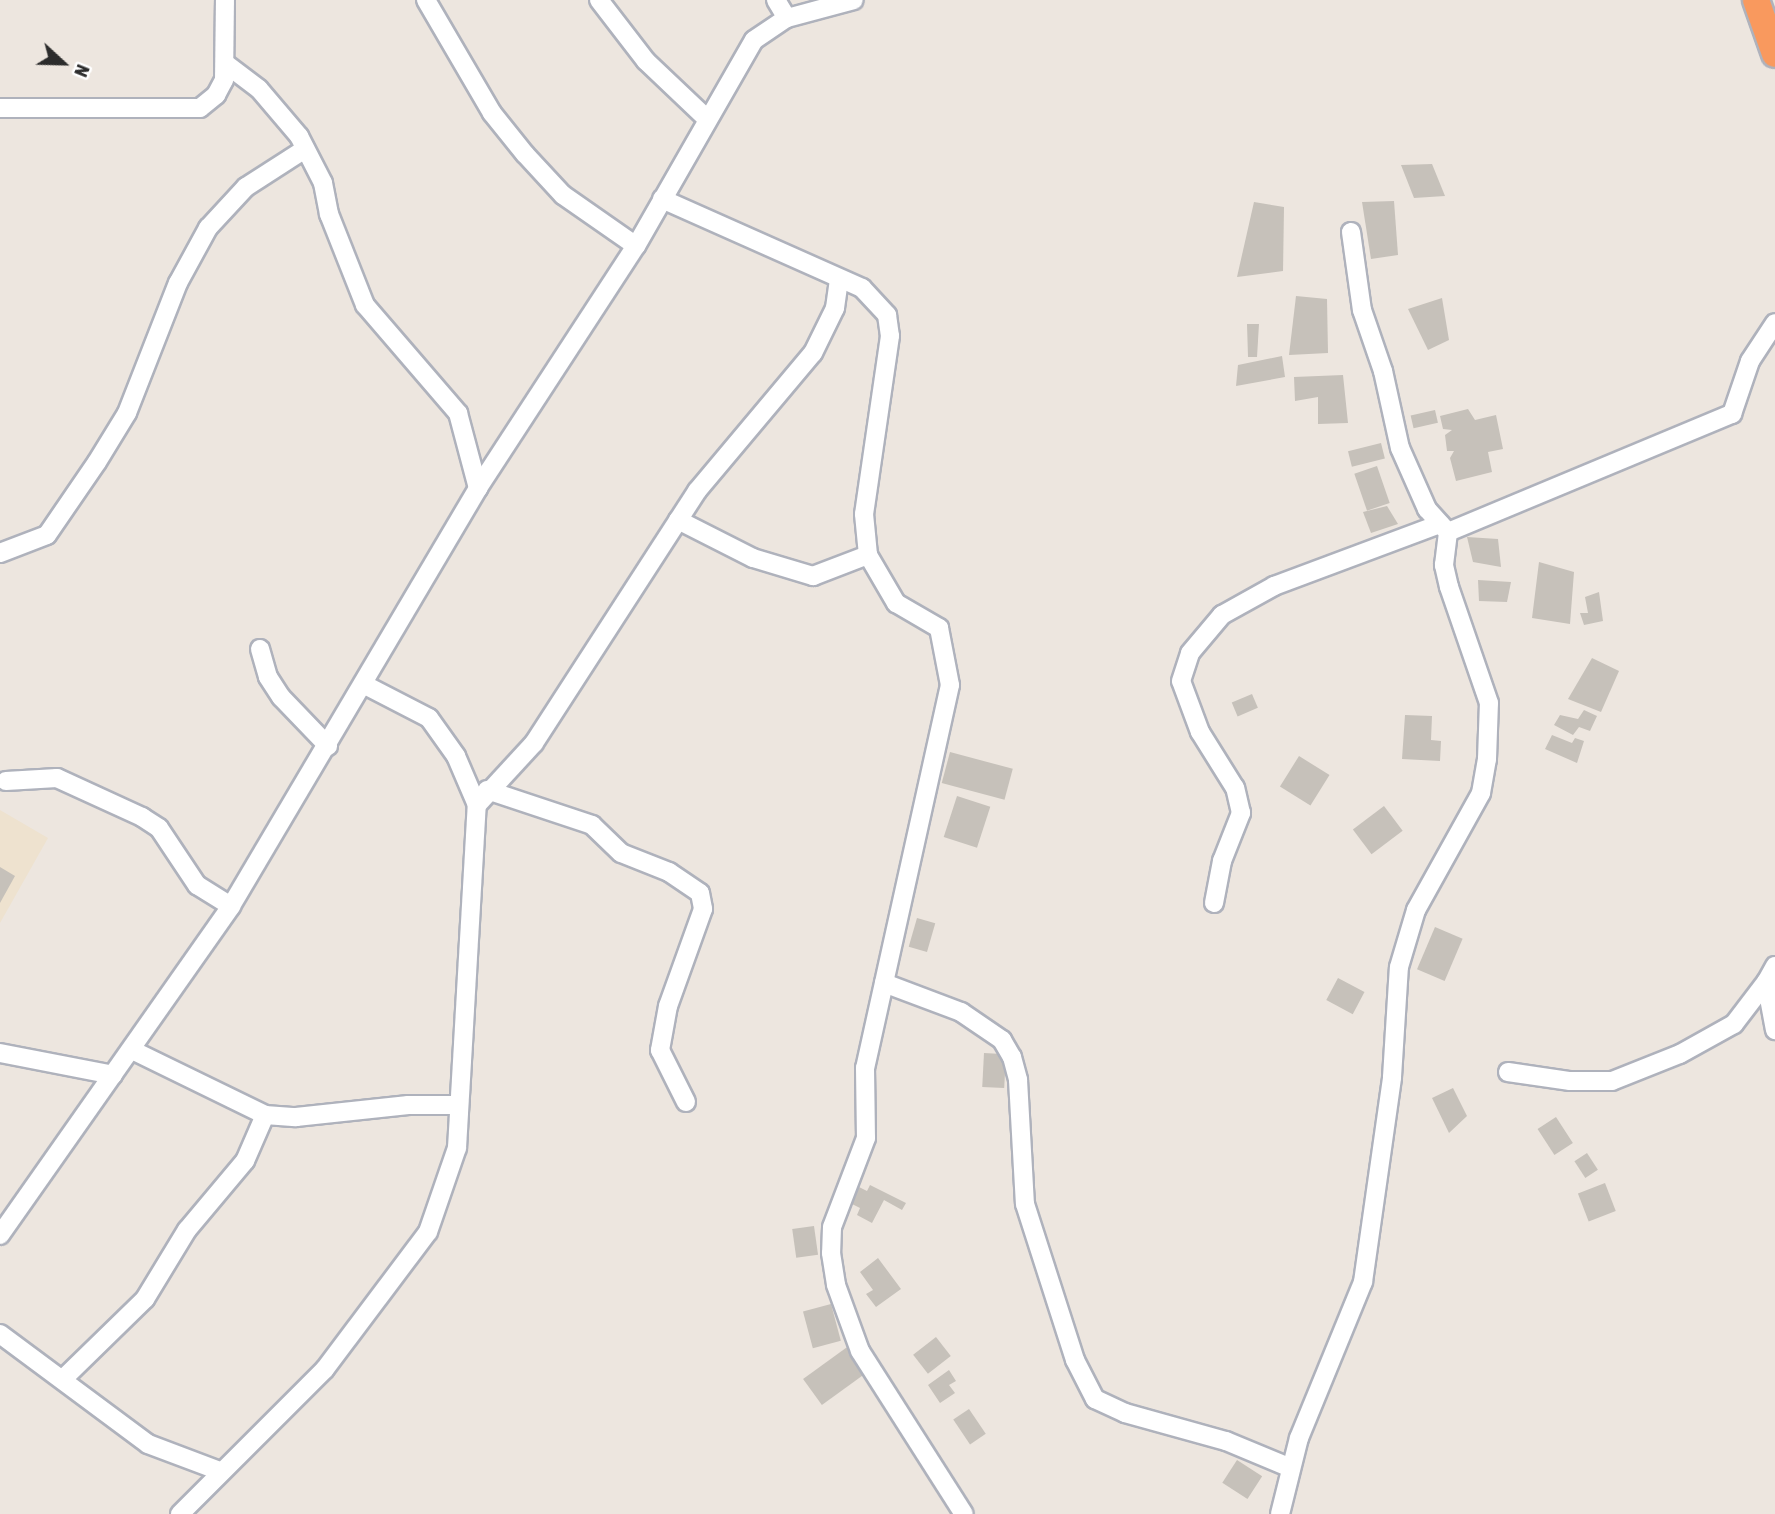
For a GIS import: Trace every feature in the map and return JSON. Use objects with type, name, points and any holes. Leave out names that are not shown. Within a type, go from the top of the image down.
[{"type":"highway","points":[[1756,0],[1775,54]]},
{"type":"street","points":[[0,108],[200,108],[216,95],[226,64],[225,0]]},
{"type":"street","points":[[426,0],[492,113],[526,154],[563,195],[635,246]]},
{"type":"street","points":[[599,0],[646,61],[706,118]]},
{"type":"street","points":[[776,0],[787,18]]},
{"type":"street","points":[[0,1235],[60,1144],[132,1050],[231,906],[365,685],[478,488],[635,246],[706,118],[754,40],[787,18],[854,0]]},
{"type":"street","points":[[226,64],[280,111],[305,149],[323,183],[329,214],[365,305],[458,413],[478,488]]},
{"type":"street","points":[[0,553],[47,535],[97,462],[127,413],[178,283],[208,228],[246,187],[305,149]]},
{"type":"street","points":[[662,199],[876,299],[887,315],[890,336],[864,514],[868,555],[896,603],[939,628],[950,685],[866,1068],[866,1138],[835,1217],[831,1253],[836,1285],[860,1351],[964,1514]]},
{"type":"street","points":[[1280,1514],[1298,1438],[1363,1282],[1392,1077],[1399,967],[1416,910],[1481,793],[1487,758],[1489,703],[1449,587],[1444,565],[1444,528],[1427,509],[1400,448],[1383,371],[1362,310],[1351,232]]},
{"type":"street","points":[[482,797],[534,743],[678,520],[734,444],[813,353],[835,308],[839,281]]},
{"type":"street","points":[[1214,903],[1222,861],[1241,813],[1235,788],[1200,732],[1181,681],[1190,653],[1222,615],[1274,586],[1444,528],[1732,414],[1750,361],[1775,323]]},
{"type":"street","points":[[678,520],[753,558],[813,576],[868,555]]},
{"type":"street","points":[[260,649],[268,677],[281,697],[328,746]]},
{"type":"street","points":[[180,1514],[220,1471],[325,1369],[428,1232],[452,1171],[482,797],[429,718],[365,685]]},
{"type":"street","points":[[6,781],[57,778],[142,817],[159,828],[197,886],[231,906]]},
{"type":"street","points":[[482,797],[592,825],[621,853],[669,872],[700,893],[703,909],[668,1006],[660,1050],[686,1102]]},
{"type":"street","points":[[1508,1072],[1570,1081],[1612,1081],[1679,1054],[1734,1024],[1775,966]]},
{"type":"street","points":[[1766,982],[1775,1030]]},
{"type":"street","points":[[884,983],[961,1012],[1002,1040],[1012,1057],[1018,1080],[1025,1204],[1075,1360],[1095,1399],[1125,1413],[1226,1441],[1291,1468]]},
{"type":"street","points":[[132,1050],[265,1115],[296,1117],[395,1106],[458,1105]]},
{"type":"street","points":[[0,1053],[49,1059],[113,1075]]},
{"type":"street","points":[[64,1378],[145,1299],[182,1237],[245,1161],[265,1115]]},
{"type":"street","points":[[0,1334],[64,1378],[104,1414],[148,1444],[220,1471]]},
{"type":"shaded area","points":[[0,810],[48,838],[0,923]]},
{"type":"building","points":[[1432,164],[1445,196],[1414,198],[1401,165]]},
{"type":"building","points":[[1394,201],[1398,255],[1371,259],[1362,202]]},
{"type":"building","points":[[1254,202],[1284,207],[1283,271],[1237,277]]},
{"type":"building","points":[[1296,296],[1327,299],[1328,353],[1289,355]]},
{"type":"building","points":[[1442,298],[1449,340],[1428,350],[1408,309]]},
{"type":"building","points":[[1247,324],[1259,324],[1257,357],[1248,357]]},
{"type":"building","points":[[1282,356],[1285,377],[1236,386],[1238,365]]},
{"type":"building","points":[[1343,375],[1348,423],[1318,424],[1318,397],[1295,401],[1294,377]]},
{"type":"building","points":[[1468,409],[1475,420],[1496,415],[1503,449],[1488,452],[1492,472],[1456,481],[1450,458],[1454,451],[1447,451],[1445,435],[1452,430],[1443,429],[1440,416]]},
{"type":"building","points":[[1435,410],[1438,423],[1414,428],[1411,416]]},
{"type":"building","points":[[1381,443],[1385,459],[1352,467],[1348,451]]},
{"type":"building","points":[[1377,466],[1390,503],[1367,511],[1354,474]]},
{"type":"building","points":[[1387,506],[1398,524],[1371,533],[1363,512]]},
{"type":"building","points":[[1467,537],[1498,539],[1501,567],[1473,562]]},
{"type":"building","points":[[1539,562],[1574,572],[1570,624],[1532,618]]},
{"type":"building","points":[[1478,580],[1511,582],[1507,602],[1479,601]]},
{"type":"building","points":[[1599,592],[1603,621],[1584,625],[1580,613],[1588,613],[1585,597]]},
{"type":"building","points":[[1592,658],[1619,671],[1601,712],[1568,699]]},
{"type":"building","points":[[1252,694],[1258,708],[1238,716],[1232,703]]},
{"type":"building","points":[[1584,710],[1597,716],[1590,731],[1579,727],[1573,735],[1554,725],[1560,715],[1578,719]]},
{"type":"building","points":[[1405,715],[1432,716],[1431,740],[1441,741],[1440,761],[1402,759]]},
{"type":"building","points":[[1552,735],[1572,743],[1575,738],[1584,741],[1577,763],[1545,749]]},
{"type":"building","points":[[950,752],[1013,769],[1005,800],[942,783]]},
{"type":"building","points":[[1299,756],[1330,775],[1310,806],[1280,787]]},
{"type":"building","points":[[957,796],[990,807],[977,848],[944,837]]},
{"type":"building","points":[[1384,806],[1403,831],[1372,854],[1353,829]]},
{"type":"building","points":[[0,867],[15,876],[0,903]]},
{"type":"building","points":[[917,918],[935,923],[927,952],[909,947]]},
{"type":"building","points":[[1435,927],[1463,939],[1445,981],[1417,969]]},
{"type":"building","points":[[1338,978],[1364,992],[1353,1014],[1326,1000]]},
{"type":"building","points":[[984,1053],[1006,1054],[1004,1088],[982,1087]]},
{"type":"building","points":[[1453,1088],[1467,1116],[1449,1133],[1432,1098]]},
{"type":"building","points":[[1556,1117],[1573,1143],[1554,1155],[1538,1129]]},
{"type":"building","points":[[1587,1153],[1598,1170],[1585,1178],[1574,1161]]},
{"type":"building","points":[[1605,1183],[1616,1211],[1589,1221],[1578,1193]]},
{"type":"building","points":[[870,1185],[906,1203],[902,1210],[884,1200],[872,1223],[857,1215],[860,1208],[848,1202],[857,1186],[867,1191]]},
{"type":"building","points":[[814,1226],[818,1255],[796,1258],[792,1229]]},
{"type":"building","points":[[878,1258],[901,1289],[876,1307],[866,1294],[873,1290],[860,1272]]},
{"type":"building","points":[[831,1304],[841,1341],[813,1348],[803,1312]]},
{"type":"building","points":[[936,1337],[951,1356],[928,1374],[913,1355]]},
{"type":"building","points":[[850,1345],[869,1371],[822,1405],[803,1379]]},
{"type":"building","points":[[949,1370],[956,1381],[949,1385],[955,1393],[940,1403],[928,1385]]},
{"type":"building","points":[[969,1409],[986,1434],[970,1444],[953,1420]]},
{"type":"building","points":[[1237,1460],[1262,1476],[1247,1499],[1222,1483]]}]
